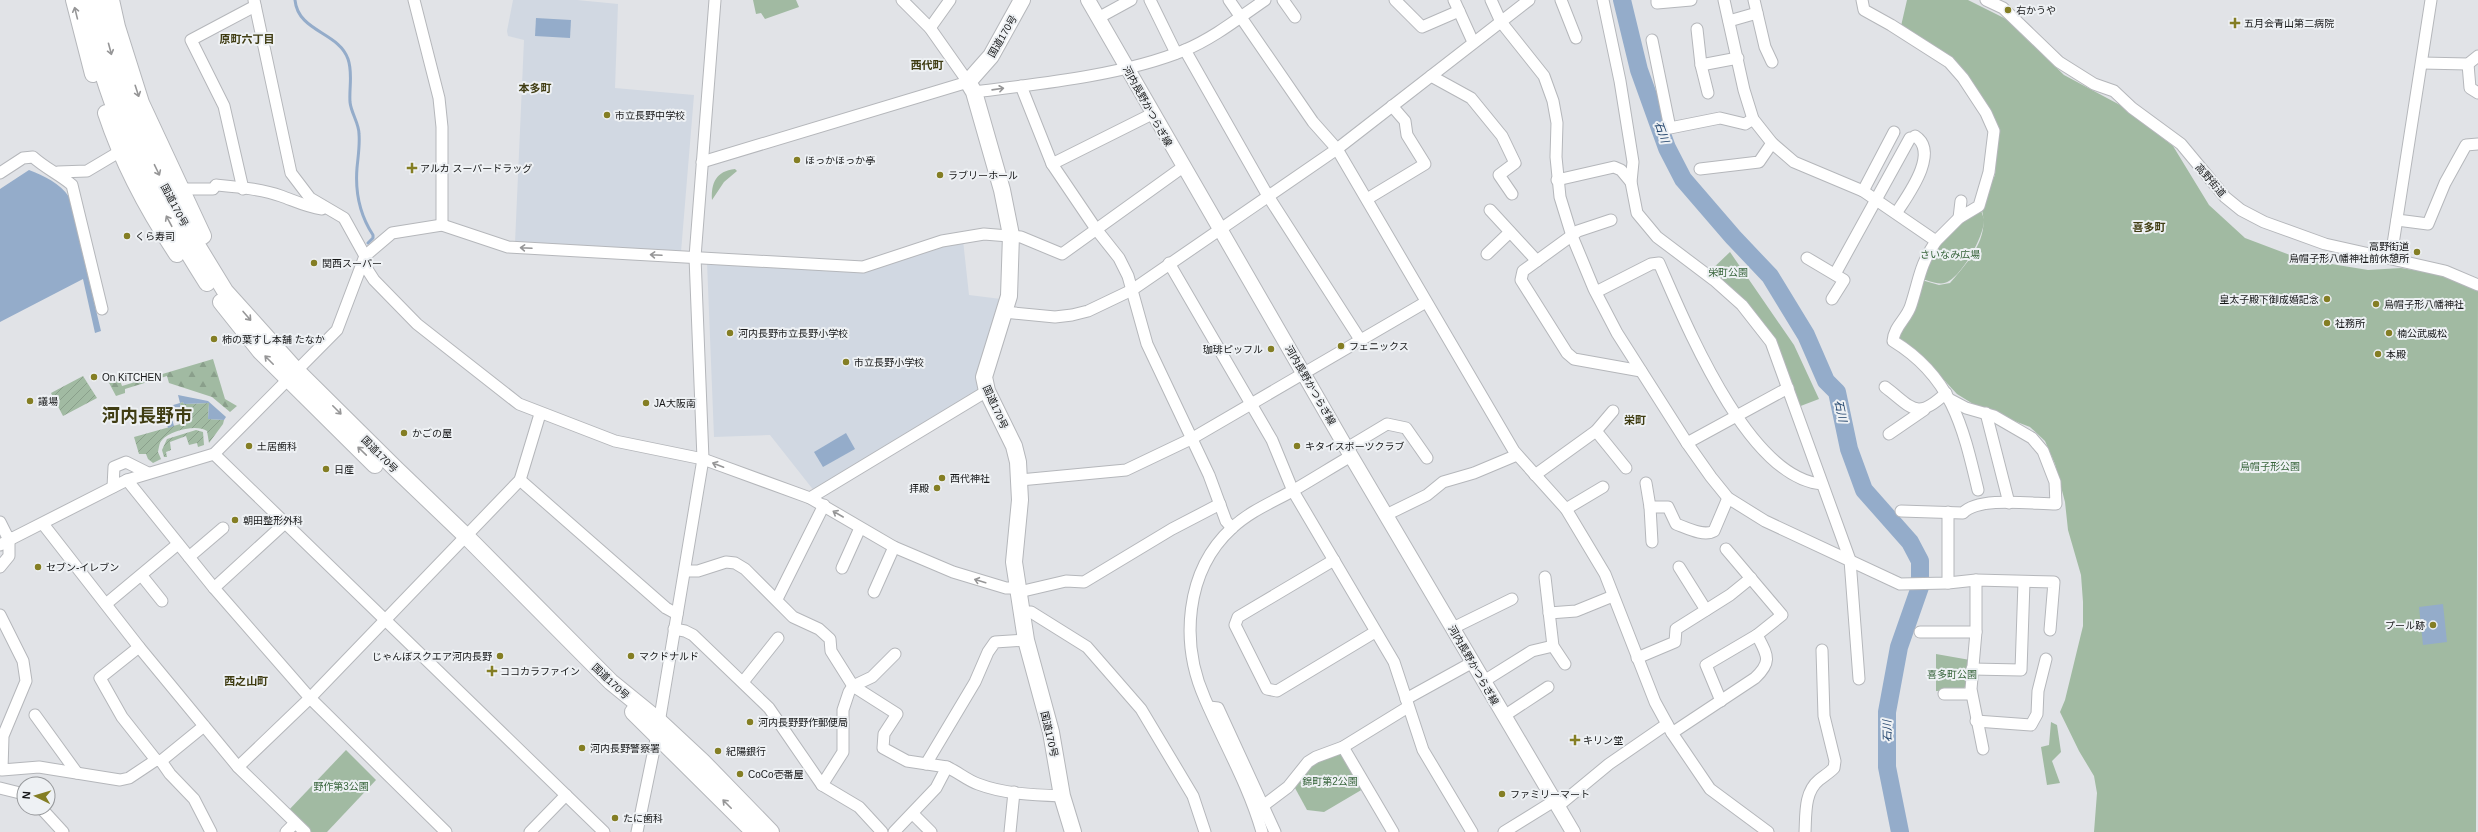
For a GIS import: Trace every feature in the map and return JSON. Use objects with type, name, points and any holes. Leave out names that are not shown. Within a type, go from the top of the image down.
[{"type":"highway","points":[[74,0],[86,51],[119,152],[153,219],[190,273],[220,293]]},
{"type":"highway","name":"国道170号","points":[[1022,0],[991,56],[971,87],[1002,190],[1011,235],[1011,275],[1004,312],[987,360],[984,376],[987,391],[1014,446],[1020,480],[1014,562],[1026,640],[1051,732],[1062,796],[1073,832]]},
{"type":"highway","points":[[97,5],[117,28],[141,104],[215,262],[220,293]]},
{"type":"highway","name":"国道170号","points":[[97,5],[103,74],[130,144],[179,238],[220,293],[260,351],[291,374],[462,540],[562,647],[658,728],[702,761],[771,832]]},
{"type":"highway","name":"国道170号","points":[[658,728],[754,832]]},
{"type":"main road","name":"河内長野かつらぎ線","points":[[1088,0],[1152,114],[1304,372],[1349,452],[1573,832]]},
{"type":"street","points":[[414,0],[439,98],[442,127],[442,225]]},
{"type":"street","points":[[637,832],[658,728],[703,459],[695,257],[715,0]]},
{"type":"street","points":[[902,0],[930,28],[971,87]]},
{"type":"street","points":[[930,28],[950,0]]},
{"type":"street","points":[[1098,18],[1131,0]]},
{"type":"street","points":[[1150,0],[1268,196],[1361,341]]},
{"type":"street","points":[[1229,0],[1313,122],[1337,149],[1517,455],[1566,509],[1604,574],[1655,702],[1670,728],[1710,789],[1768,832]]},
{"type":"street","points":[[702,162],[971,87],[1021,86],[1127,68],[1181,51],[1205,40],[1265,0]]},
{"type":"street","points":[[1284,0],[1294,17]]},
{"type":"street","points":[[1395,0],[1422,26],[1459,11]]},
{"type":"street","points":[[1454,0],[1473,42]]},
{"type":"street","points":[[1490,0],[1501,22],[1544,76],[1551,95],[1557,123],[1557,180],[1560,197],[1572,236],[1596,292],[1641,371],[1687,443],[1710,477],[1728,498],[1765,521],[1900,584],[1935,584],[1976,580],[2054,582],[2050,630]]},
{"type":"street","points":[[1004,312],[1055,317],[1072,315],[1088,311],[1132,290],[1219,228],[1337,149],[1473,42],[1530,0]]},
{"type":"street","points":[[1561,0],[1576,38]]},
{"type":"street","points":[[1603,0],[1620,81],[1633,162],[1631,182],[1637,213],[1657,237],[1714,280],[1759,324],[1771,342],[1850,560],[1859,679]]},
{"type":"street","points":[[1657,0],[1658,3],[1691,0]]},
{"type":"street","points":[[1724,0],[1744,90],[1753,119],[1772,143],[1794,162],[1863,191],[1897,212],[1936,241]]},
{"type":"street","points":[[1754,0],[1765,47],[1772,62]]},
{"type":"street","points":[[1862,0],[1864,10],[1891,25],[1949,62],[1968,84],[1986,113],[1994,131],[1983,199],[1979,206],[1959,218],[1936,241],[1919,270],[1911,305],[1894,331],[1893,340],[1920,360],[1947,396],[1964,431],[1978,490]]},
{"type":"street","name":"高野街道","points":[[1986,0],[2003,8],[2059,62],[2088,81],[2114,91],[2132,108],[2181,144],[2225,197],[2241,210],[2264,222],[2325,244],[2355,252],[2391,257],[2445,271],[2478,285]]},
{"type":"street","points":[[2391,257],[2431,0]]},
{"type":"street","points":[[243,189],[224,106],[191,40],[255,3],[291,173],[302,190],[327,210]]},
{"type":"street","points":[[1729,21],[1757,13]]},
{"type":"street","points":[[1697,30],[1701,65],[1708,93]]},
{"type":"street","points":[[1652,40],[1670,128],[1720,118],[1745,124],[1753,119]]},
{"type":"street","points":[[2422,63],[2468,64],[2478,56]]},
{"type":"street","points":[[1701,65],[1738,58]]},
{"type":"street","points":[[2468,64],[2470,88],[2478,93]]},
{"type":"street","points":[[1431,76],[1471,98],[1502,136],[1515,164],[1499,175],[1512,194]]},
{"type":"street","points":[[1021,86],[1052,164],[1096,229],[1119,258],[1132,290],[1147,344],[1192,439],[1226,521],[1232,528]]},
{"type":"street","points":[[1367,199],[1425,164],[1407,135],[1405,121],[1392,106]]},
{"type":"street","points":[[1052,164],[1152,114]]},
{"type":"street","points":[[1863,191],[1894,132]]},
{"type":"street","points":[[1835,274],[1912,137],[1920,139],[1925,152],[1924,161],[1916,183],[1897,212]]},
{"type":"street","points":[[1700,169],[1759,162],[1772,143]]},
{"type":"street","points":[[2397,220],[2428,224],[2445,183],[2466,145],[2478,144]]},
{"type":"street","points":[[58,172],[87,171],[119,152]]},
{"type":"street","points":[[0,173],[23,158],[32,157],[42,165],[58,172],[72,184],[102,309]]},
{"type":"street","points":[[5,542],[127,480],[214,454],[291,374],[336,330],[364,260],[392,233],[442,225],[508,247],[863,267],[942,241],[984,234],[1011,235],[1062,254],[1183,167]]},
{"type":"street","points":[[1557,180],[1614,167],[1621,170],[1631,182]]},
{"type":"street","points":[[180,188],[213,190],[216,185],[243,189],[281,196],[292,202],[327,210],[344,218],[374,280],[417,324],[519,404],[540,414],[615,441],[703,459],[810,498],[824,505],[860,528],[894,546],[978,581],[1019,590],[1066,581],[1084,582],[1172,529],[1220,504]]},
{"type":"street","points":[[1959,218],[1961,201]]},
{"type":"street","points":[[1490,210],[1537,261]]},
{"type":"street","points":[[1611,220],[1578,231],[1524,271],[1521,280],[1567,353],[1574,359],[1641,371]]},
{"type":"street","points":[[1487,254],[1510,232]]},
{"type":"street","points":[[1807,258],[1844,280],[1832,299]]},
{"type":"street","points":[[1169,263],[1272,440],[1293,491],[1394,662],[1423,750],[1472,832]]},
{"type":"street","points":[[1596,292],[1651,264],[1659,263],[1697,350],[1735,415],[1785,470],[1810,483],[1822,484]]},
{"type":"street","points":[[1020,480],[1126,470],[1192,439],[1304,372],[1361,341],[1426,302]]},
{"type":"street","points":[[1884,387],[1916,410],[1924,410]]},
{"type":"street","points":[[1687,443],[1735,415],[1788,388]]},
{"type":"street","points":[[810,498],[987,391]]},
{"type":"street","points":[[1889,434],[1947,396]]},
{"type":"street","points":[[1901,511],[1963,513],[1968,508],[1990,503],[2056,504],[2055,482],[2043,451],[2032,438],[1986,414],[1966,408],[1947,396]]},
{"type":"street","points":[[1535,475],[1596,431],[1613,411]]},
{"type":"street","points":[[238,767],[310,698],[520,480],[540,414]]},
{"type":"street","points":[[1986,414],[2009,503]]},
{"type":"street","points":[[1262,832],[1250,797],[1209,707],[1193,664],[1190,632],[1193,598],[1205,565],[1215,548],[1232,528],[1257,510],[1293,491],[1387,424],[1406,428],[1427,458]]},
{"type":"street","points":[[1596,431],[1626,468]]},
{"type":"street","points":[[214,454],[384,621],[604,832]]},
{"type":"street","points":[[1386,515],[1427,495],[1443,482],[1474,473],[1517,455]]},
{"type":"street","points":[[113,487],[114,467],[126,462],[148,473]]},
{"type":"street","points":[[127,480],[214,588],[310,698],[446,832]]},
{"type":"street","points":[[520,480],[666,608],[677,614]]},
{"type":"street","points":[[1646,483],[1650,507],[1652,542]]},
{"type":"street","points":[[1566,509],[1603,487]]},
{"type":"street","points":[[1650,507],[1668,507],[1676,524],[1698,530],[1703,534],[1710,534],[1714,531],[1728,498]]},
{"type":"street","points":[[778,600],[824,505]]},
{"type":"street","points":[[1948,512],[1948,583]]},
{"type":"street","points":[[0,522],[9,556],[0,567]]},
{"type":"street","points":[[214,588],[285,523]]},
{"type":"street","points":[[43,524],[139,647],[238,767],[305,832]]},
{"type":"street","points":[[189,557],[222,528]]},
{"type":"street","points":[[842,568],[860,528]]},
{"type":"street","points":[[106,604],[142,576],[178,544]]},
{"type":"street","points":[[874,592],[894,546]]},
{"type":"street","points":[[1721,701],[1706,665],[1757,635],[1782,615],[1726,549]]},
{"type":"street","points":[[1334,560],[1238,617],[1236,625],[1267,689],[1276,691],[1375,632]]},
{"type":"street","points":[[685,571],[698,571],[726,562],[735,562],[778,600],[793,617],[819,629],[830,639],[832,651],[853,686],[896,714],[884,734],[883,748],[907,762],[947,767],[976,783],[1014,792],[1062,796]]},
{"type":"street","points":[[1679,567],[1706,610]]},
{"type":"street","points":[[142,576],[162,601]]},
{"type":"street","points":[[1545,577],[1554,646],[1565,664]]},
{"type":"street","points":[[1637,658],[1675,642],[1676,629],[1751,578]]},
{"type":"street","points":[[1976,580],[1976,632],[1971,694],[1983,749]]},
{"type":"street","points":[[1972,669],[2021,670],[2024,582]]},
{"type":"street","points":[[1549,613],[1576,611],[1613,596]]},
{"type":"street","points":[[1453,628],[1512,599]]},
{"type":"street","points":[[1022,612],[1031,612],[1087,647],[1141,709],[1193,796],[1205,832]]},
{"type":"street","points":[[0,615],[23,662],[26,681],[2,736],[2,770],[39,767],[120,780],[129,778],[159,761],[204,726]]},
{"type":"street","points":[[674,629],[685,631],[693,635],[770,708],[822,785],[859,807],[882,832]]},
{"type":"street","points":[[1920,632],[1976,632]]},
{"type":"street","points":[[1504,832],[1556,804],[1609,764],[1670,728],[1721,701],[1755,678],[1766,668],[1768,656],[1757,635]]},
{"type":"street","points":[[742,682],[778,638]]},
{"type":"street","points":[[926,764],[975,682],[988,652],[995,642],[1026,640]]},
{"type":"street","points":[[1484,681],[1532,651],[1554,646]]},
{"type":"street","points":[[139,647],[100,678],[122,717],[170,774],[194,799],[212,832]]},
{"type":"street","points":[[1805,832],[1806,807],[1810,791],[1818,781],[1834,768],[1835,761],[1824,716],[1822,650]]},
{"type":"street","points":[[822,785],[842,752],[843,710],[846,699],[853,686],[872,677],[895,654]]},
{"type":"street","points":[[1976,721],[2031,725],[2037,714],[2038,691],[2046,659]]},
{"type":"street","points":[[1263,806],[1288,787],[1308,762],[1316,757],[1343,747],[1407,703],[1473,662]]},
{"type":"street","points":[[1504,716],[1548,687]]},
{"type":"street","points":[[1944,694],[1971,694]]},
{"type":"street","points":[[1209,707],[1218,708],[1275,832]]},
{"type":"street","points":[[35,715],[54,734],[77,773]]},
{"type":"street","points":[[1343,747],[1393,832]]},
{"type":"street","points":[[894,832],[913,814],[936,788],[947,767]]},
{"type":"street","points":[[0,788],[16,792]]},
{"type":"street","points":[[1010,832],[1014,792]]},
{"type":"street","points":[[530,832],[566,796]]},
{"type":"street","points":[[913,814],[932,832]]},
{"type":"street","points":[[48,816],[60,831]]},
{"type":"street","points":[[286,832],[295,823]]},
{"type":"shaded area","name":"市立長野中学校","points":[[513,0],[577,0],[618,4],[615,88],[694,95],[681,252],[515,243],[524,40],[508,36],[507,31]]},
{"type":"shaded area","name":"市立長野小学校","points":[[963,240],[969,295],[1001,299],[980,394],[815,492],[770,435],[714,437],[707,262],[869,270]]},
{"type":"green space","points":[[753,0],[796,0],[799,7],[765,19],[761,13],[756,14]]},
{"type":"green space","name":"烏帽子形公園","points":[[1907,0],[1968,0],[2006,19],[2064,75],[2120,105],[2173,146],[2209,205],[2245,238],[2301,259],[2368,270],[2401,268],[2438,274],[2478,291],[2476,832],[2094,832],[2097,793],[2094,776],[2079,751],[2060,712],[2065,700],[2083,626],[2083,602],[2081,575],[2068,530],[2065,502],[2055,464],[2045,441],[2030,427],[1978,407],[1957,394],[1945,381],[1914,362],[1894,342],[1918,279],[1939,285],[1950,283],[1971,257],[1981,238],[1983,218],[1981,207],[1995,175],[1997,132],[1950,71],[1947,59],[1901,26]]},
{"type":"green space","points":[[735,169],[737,171],[724,182],[712,200],[712,188],[716,179],[723,172]]},
{"type":"green space","name":"さいなみ広場","points":[[1980,207],[1984,219],[1981,234],[1972,253],[1955,277],[1946,283],[1934,282],[1919,278],[1936,243]]},
{"type":"green space","name":"栄町公園","points":[[1730,252],[1794,345],[1819,399],[1798,407],[1774,340],[1709,272]]},
{"type":"green space","points":[[213,359],[225,399],[237,406],[230,412],[212,397],[169,383],[167,376],[125,389],[125,393],[116,396],[108,381],[119,377],[122,386]]},
{"type":"green space","points":[[83,376],[97,398],[63,416],[51,393]]},
{"type":"green space","points":[[183,402],[184,404],[209,403],[208,419],[224,420],[223,424],[209,443],[207,431],[197,428],[184,429],[171,433],[161,441],[158,452],[161,459],[153,463],[148,459],[146,454],[139,454],[134,437],[184,423],[180,403]]},
{"type":"green space","points":[[196,430],[203,432],[204,445],[198,447],[197,443],[189,445],[186,436],[170,442],[171,450],[166,452],[167,457],[164,457],[162,450],[167,439]]},
{"type":"green space","name":"喜多町公園","points":[[1936,654],[1970,660],[1966,686],[1962,690],[1936,691]]},
{"type":"green space","points":[[2051,722],[2057,725],[2061,752],[2052,761],[2060,783],[2047,785],[2041,747],[2049,745]]},
{"type":"green space","name":"野作第3公園","points":[[346,750],[376,780],[327,832],[308,832],[287,812]]},
{"type":"green space","name":"錦町第2公園","points":[[1339,752],[1343,753],[1363,789],[1324,812],[1307,810],[1295,788],[1313,762]]},
{"type":"water","points":[[536,18],[571,20],[570,38],[535,36]]},
{"type":"water","points":[[29,170],[46,177],[61,188],[69,197],[101,331],[95,333],[83,279],[0,322],[0,189]]},
{"type":"water","points":[[178,395],[208,401],[226,417],[224,420],[208,419],[209,403],[180,403]]},
{"type":"water","points":[[180,403],[181,409],[170,412],[174,426],[168,428],[163,408]]},
{"type":"water","points":[[846,433],[855,449],[823,467],[814,452]]},
{"type":"water","name":"プール跡","points":[[2443,604],[2447,642],[2423,645],[2419,607]]},
{"type":"waterway","points":[[295,0],[298,11],[303,19],[336,43],[343,50],[348,59],[351,75],[350,102],[358,126],[359,134],[357,168],[359,203],[368,227],[373,235],[373,238],[368,243]]},
{"type":"waterway","name":"石川","points":[[1622,0],[1639,70],[1667,148],[1683,179],[1733,237],[1770,276],[1806,335],[1826,381],[1837,392],[1849,449],[1864,490],[1910,542],[1920,561],[1920,587],[1899,647],[1887,712],[1887,767],[1900,832]]},
{"type":"place","name":"右かうや","points":[[2008,10]]},
{"type":"place","name":"五月会青山第二病院","points":[[2235,23]]},
{"type":"place","name":"市立長野中学校","points":[[607,115]]},
{"type":"place","name":"ほっかほっか亭","points":[[797,160]]},
{"type":"place","name":"アルカ スーパードラッグ","points":[[412,168]]},
{"type":"place","name":"ラブリーホール","points":[[940,175]]},
{"type":"place","name":"くら寿司","points":[[127,236]]},
{"type":"place","name":"高野街道 烏帽子形八幡神社前休憩所","points":[[2417,252]]},
{"type":"place","name":"関西スーパー","points":[[314,263]]},
{"type":"place","name":"皇太子殿下御成婚記念","points":[[2327,299]]},
{"type":"place","name":"烏帽子形八幡神社","points":[[2376,304]]},
{"type":"place","name":"社務所","points":[[2327,323]]},
{"type":"place","name":"河内長野市立長野小学校","points":[[730,333]]},
{"type":"place","name":"楠公武威松","points":[[2389,333]]},
{"type":"place","name":"柿の葉すし本舗 たなか","points":[[214,339]]},
{"type":"place","name":"フェニックス","points":[[1341,346]]},
{"type":"place","name":"珈琲ピッフル","points":[[1271,349]]},
{"type":"place","name":"本殿","points":[[2378,354]]},
{"type":"place","name":"市立長野小学校","points":[[846,362]]},
{"type":"place","name":"On KiTCHEN","points":[[94,377]]},
{"type":"place","name":"議場","points":[[30,401]]},
{"type":"place","name":"JA大阪南","points":[[646,403]]},
{"type":"place","name":"かごの屋","points":[[404,433]]},
{"type":"place","name":"土居歯科","points":[[249,446]]},
{"type":"place","name":"キタイスポーツクラブ","points":[[1297,446]]},
{"type":"place","name":"日産","points":[[326,469]]},
{"type":"place","name":"西代神社","points":[[942,478]]},
{"type":"place","name":"拝殿","points":[[937,488]]},
{"type":"place","name":"朝田整形外科","points":[[235,520]]},
{"type":"place","name":"セブン-イレブン","points":[[38,567]]},
{"type":"place","name":"プール跡","points":[[2433,625]]},
{"type":"place","name":"じゃんぼスクエア河内長野","points":[[500,656]]},
{"type":"place","name":"マクドナルド","points":[[631,656]]},
{"type":"place","name":"ココカラファイン","points":[[492,671]]},
{"type":"place","name":"河内長野野作郵便局","points":[[750,722]]},
{"type":"place","name":"キリン堂","points":[[1575,740]]},
{"type":"place","name":"河内長野警察署","points":[[582,748]]},
{"type":"place","name":"紀陽銀行","points":[[718,751]]},
{"type":"place","name":"CoCo壱番屋","points":[[740,774]]},
{"type":"place","name":"ファミリーマート","points":[[1502,794]]},
{"type":"place","name":"たに歯科","points":[[615,818]]},
{"type":"district","name":"原町六丁目","points":[[247,39]]},
{"type":"district","name":"西代町","points":[[927,65]]},
{"type":"district","name":"本多町","points":[[535,88]]},
{"type":"district","name":"喜多町","points":[[2149,227]]},
{"type":"district","name":"河内長野市","points":[[147,416]]},
{"type":"district","name":"栄町","points":[[1635,420]]},
{"type":"district","name":"西之山町","points":[[246,681]]}]
